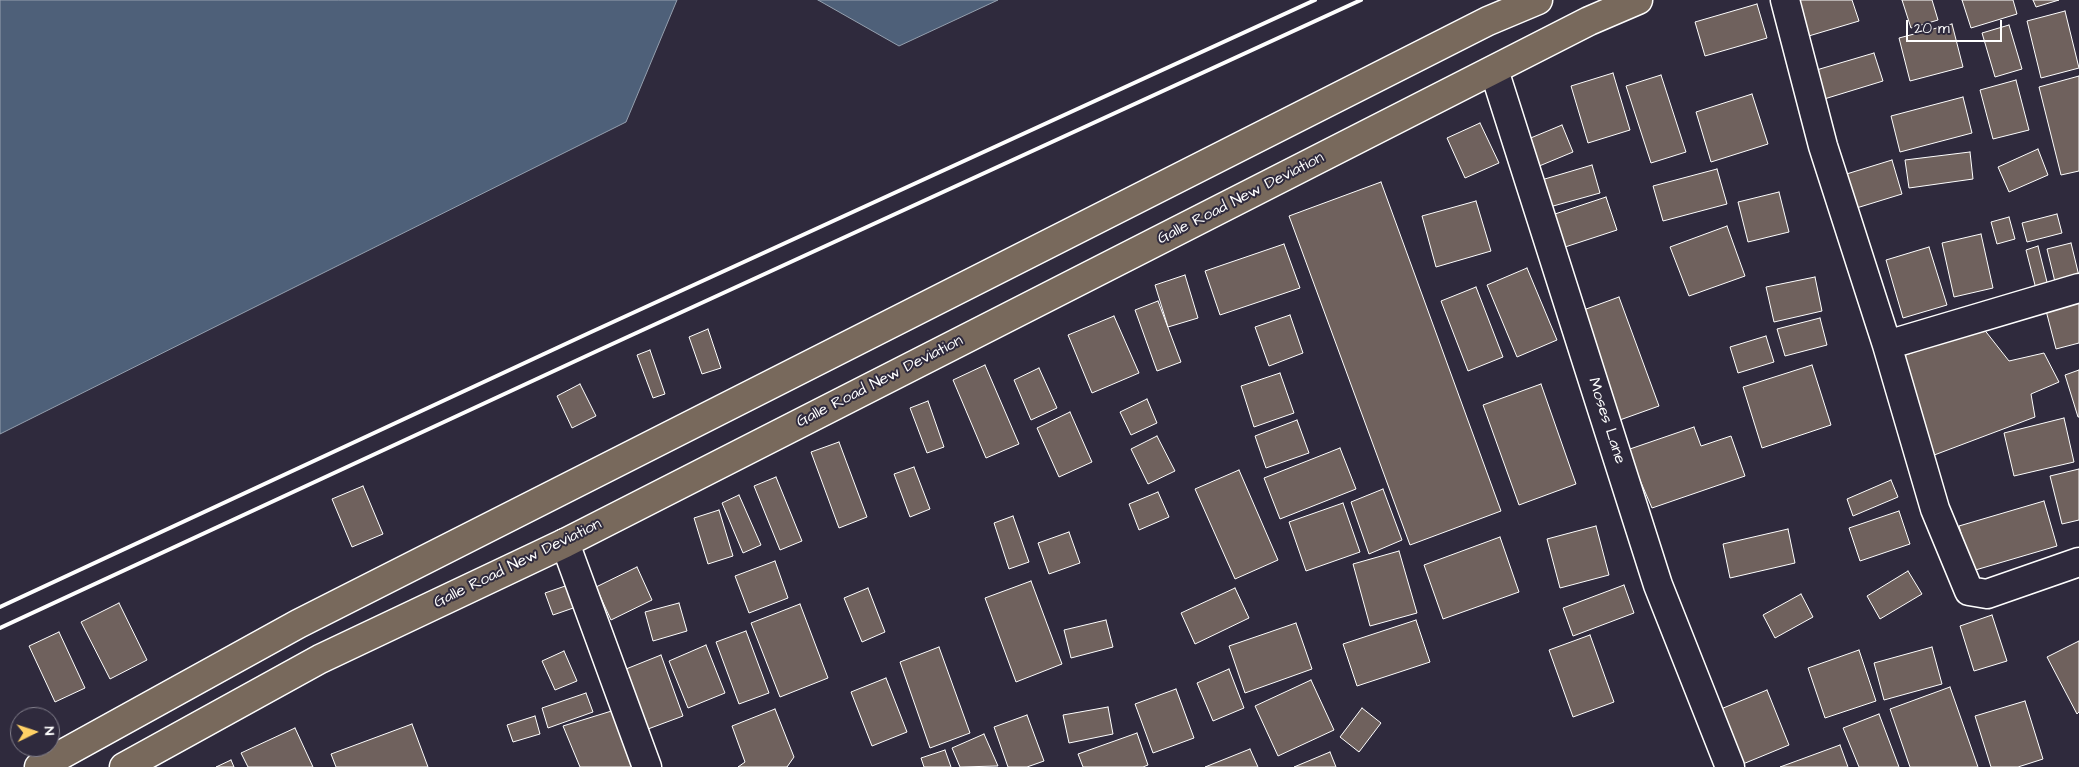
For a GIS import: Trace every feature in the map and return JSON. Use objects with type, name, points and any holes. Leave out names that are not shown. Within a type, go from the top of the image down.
[{"type":"main road","points":[[39,767],[70,759],[298,624],[1488,21],[1538,0]]},
{"type":"main road","name":"Galle Road New Deviation","points":[[124,767],[320,659],[565,543],[1588,21],[1638,0]]},
{"type":"street","points":[[1785,0],[1824,146],[1887,345],[1935,509],[1969,591],[1987,594],[2079,562]]},
{"type":"street","name":"Moses Lane","points":[[1494,70],[1658,585],[1730,767]]},
{"type":"street","points":[[1887,345],[2079,288]]},
{"type":"street","points":[[565,543],[647,767]]},
{"type":"water","points":[[0,0],[677,0],[626,122],[0,434]]},
{"type":"water","points":[[818,0],[998,0],[899,46]]},
{"type":"building","points":[[1791,0],[1852,0],[1859,21],[1802,38]]},
{"type":"building","points":[[1902,0],[1932,0],[1938,20],[1911,28]]},
{"type":"building","points":[[1962,0],[2013,0],[2017,14],[1971,28]]},
{"type":"building","points":[[2033,0],[2059,0],[2036,7]]},
{"type":"building","points":[[1757,4],[1767,38],[1705,56],[1695,22]]},
{"type":"building","points":[[2065,11],[2079,68],[2041,78],[2027,21]]},
{"type":"building","points":[[1952,24],[1963,67],[1910,81],[1899,38]]},
{"type":"building","points":[[2009,25],[2022,69],[1995,77],[1982,33]]},
{"type":"building","points":[[1874,53],[1883,81],[1821,100],[1813,71]]},
{"type":"building","points":[[1613,73],[1630,130],[1588,143],[1571,86]]},
{"type":"building","points":[[1661,75],[1686,152],[1651,163],[1626,86]]},
{"type":"building","points":[[2079,76],[2079,171],[2061,175],[2039,87]]},
{"type":"building","points":[[2016,80],[2029,130],[1993,139],[1980,90]]},
{"type":"building","points":[[1752,94],[1768,144],[1711,162],[1696,112]]},
{"type":"building","points":[[1963,97],[1972,133],[1900,152],[1891,116]]},
{"type":"building","points":[[1480,123],[1499,163],[1465,178],[1447,138]]},
{"type":"building","points":[[1562,125],[1573,152],[1532,169],[1521,142]]},
{"type":"building","points":[[2038,149],[2048,175],[2009,192],[1998,167]]},
{"type":"building","points":[[1970,152],[1973,179],[1909,188],[1905,160]]},
{"type":"building","points":[[1892,160],[1902,194],[1850,210],[1840,176]]},
{"type":"building","points":[[1592,165],[1600,193],[1546,208],[1538,181]]},
{"type":"building","points":[[1717,169],[1727,204],[1663,221],[1653,186]]},
{"type":"building","points":[[1381,182],[1501,511],[1410,545],[1289,216]]},
{"type":"building","points":[[1779,192],[1789,232],[1748,242],[1738,202]]},
{"type":"building","points":[[1606,197],[1617,230],[1559,249],[1549,216]]},
{"type":"building","points":[[1476,201],[1491,251],[1436,267],[1422,216]]},
{"type":"building","points":[[2057,214],[2062,233],[2027,242],[2022,223]]},
{"type":"building","points":[[2009,217],[2015,239],[1997,244],[1991,222]]},
{"type":"building","points":[[1727,226],[1745,276],[1689,296],[1670,247]]},
{"type":"building","points":[[1981,234],[1993,288],[1954,297],[1942,243]]},
{"type":"building","points":[[2071,243],[2079,276],[2055,282],[2047,249]]},
{"type":"building","points":[[1284,244],[1300,288],[1220,315],[1205,271]]},
{"type":"building","points":[[2038,246],[2048,286],[2036,289],[2026,250]]},
{"type":"building","points":[[1929,247],[1947,305],[1903,318],[1886,260]]},
{"type":"building","points":[[1527,268],[1557,340],[1517,357],[1487,285]]},
{"type":"building","points":[[1185,275],[1198,318],[1168,327],[1155,285]]},
{"type":"building","points":[[1815,277],[1822,311],[1774,322],[1766,287]]},
{"type":"building","points":[[1476,287],[1503,357],[1468,371],[1441,301]]},
{"type":"building","points":[[2079,295],[2079,343],[2056,349],[2044,303]]},
{"type":"building","points":[[1619,297],[1659,406],[1617,421],[1578,312]]},
{"type":"building","points":[[1158,301],[1181,362],[1157,371],[1135,310]]},
{"type":"building","points":[[1290,315],[1303,353],[1269,366],[1255,327]]},
{"type":"building","points":[[1114,316],[1139,373],[1092,393],[1068,335]]},
{"type":"building","points":[[1820,318],[1827,345],[1785,356],[1777,329]]},
{"type":"building","points":[[1983,328],[2009,361],[2044,353],[2059,382],[2031,394],[2035,417],[1929,457],[1900,357]]},
{"type":"building","points":[[708,329],[721,368],[702,374],[689,337]]},
{"type":"building","points":[[1766,336],[1774,362],[1738,373],[1730,347]]},
{"type":"building","points":[[650,350],[665,394],[653,398],[637,355]]},
{"type":"building","points":[[985,365],[1019,444],[986,458],[953,380]]},
{"type":"building","points":[[1812,365],[1831,425],[1762,448],[1743,387]]},
{"type":"building","points":[[1039,368],[1057,408],[1031,420],[1014,380]]},
{"type":"building","points":[[2079,370],[2079,417],[2078,417],[2065,375]]},
{"type":"building","points":[[1280,373],[1294,413],[1254,427],[1241,386]]},
{"type":"building","points":[[580,384],[596,416],[572,428],[557,396]]},
{"type":"building","points":[[1541,384],[1576,484],[1519,505],[1483,405]]},
{"type":"building","points":[[1147,399],[1157,423],[1131,435],[1120,412]]},
{"type":"building","points":[[928,401],[944,447],[927,453],[910,408]]},
{"type":"building","points":[[1070,412],[1092,462],[1059,477],[1037,428]]},
{"type":"building","points":[[2064,418],[2074,462],[2014,476],[2004,433]]},
{"type":"building","points":[[1297,420],[1309,453],[1266,468],[1255,436]]},
{"type":"building","points":[[1694,427],[1701,446],[1731,436],[1745,476],[1652,508],[1627,450]]},
{"type":"building","points":[[1157,436],[1175,471],[1148,484],[1131,449]]},
{"type":"building","points":[[839,442],[867,517],[839,528],[811,452]]},
{"type":"building","points":[[1340,448],[1356,489],[1280,519],[1264,478]]},
{"type":"building","points":[[914,467],[930,509],[910,517],[894,474]]},
{"type":"building","points":[[2079,469],[2079,520],[2062,524],[2050,476]]},
{"type":"building","points":[[1239,470],[1278,560],[1235,579],[1195,489]]},
{"type":"building","points":[[776,477],[802,541],[780,550],[754,486]]},
{"type":"building","points":[[1891,480],[1898,497],[1853,516],[1847,499]]},
{"type":"building","points":[[363,486],[383,534],[352,547],[332,499]]},
{"type":"building","points":[[1383,489],[1402,540],[1369,554],[1351,502]]},
{"type":"building","points":[[1158,492],[1169,517],[1139,530],[1129,504]]},
{"type":"building","points":[[739,495],[761,545],[743,553],[722,503]]},
{"type":"building","points":[[2044,501],[2057,546],[1972,571],[1959,526]]},
{"type":"building","points":[[1343,503],[1360,552],[1306,571],[1289,522]]},
{"type":"building","points":[[719,510],[733,556],[708,564],[694,518]]},
{"type":"building","points":[[1899,511],[1910,544],[1860,561],[1849,528]]},
{"type":"building","points":[[1013,516],[1029,562],[1009,569],[994,523]]},
{"type":"building","points":[[1596,526],[1609,575],[1560,588],[1547,539]]},
{"type":"building","points":[[1788,529],[1795,563],[1730,578],[1723,544]]},
{"type":"building","points":[[1069,532],[1080,563],[1049,574],[1038,543]]},
{"type":"building","points":[[1500,537],[1519,592],[1443,619],[1424,565]]},
{"type":"building","points":[[1399,551],[1417,613],[1370,626],[1353,564]]},
{"type":"building","points":[[775,561],[788,598],[749,613],[735,576]]},
{"type":"building","points":[[637,567],[652,600],[611,620],[596,587]]},
{"type":"building","points":[[1908,571],[1922,594],[1880,619],[1867,596]]},
{"type":"building","points":[[1031,581],[1062,664],[1016,682],[985,598]]},
{"type":"building","points":[[574,583],[582,605],[553,615],[545,593]]},
{"type":"building","points":[[1624,585],[1634,613],[1573,636],[1563,608]]},
{"type":"building","points":[[868,588],[885,632],[862,642],[844,598]]},
{"type":"building","points":[[1235,588],[1249,618],[1195,644],[1181,613]]},
{"type":"building","points":[[1801,594],[1813,617],[1775,638],[1763,615]]},
{"type":"building","points":[[119,603],[147,660],[110,679],[81,622]]},
{"type":"building","points":[[679,603],[687,631],[653,641],[645,612]]},
{"type":"building","points":[[800,604],[828,678],[780,697],[751,623]]},
{"type":"building","points":[[1992,615],[2007,661],[1974,671],[1960,626]]},
{"type":"building","points":[[1106,620],[1113,647],[1071,658],[1064,630]]},
{"type":"building","points":[[1416,620],[1430,662],[1357,686],[1343,644]]},
{"type":"building","points":[[1296,623],[1312,669],[1245,693],[1229,646]]},
{"type":"building","points":[[746,631],[769,693],[739,704],[716,642]]},
{"type":"building","points":[[59,632],[85,688],[55,702],[29,646]]},
{"type":"building","points":[[1590,635],[1614,702],[1573,717],[1549,650]]},
{"type":"building","points":[[2079,641],[2079,712],[2077,714],[2047,657]]},
{"type":"building","points":[[706,645],[725,693],[688,708],[669,661]]},
{"type":"building","points":[[939,647],[970,733],[930,748],[900,662]]},
{"type":"building","points":[[1932,647],[1942,684],[1884,700],[1874,663]]},
{"type":"building","points":[[1859,650],[1876,701],[1825,718],[1808,668]]},
{"type":"building","points":[[564,651],[577,681],[555,690],[542,661]]},
{"type":"building","points":[[661,655],[683,716],[648,729],[626,669]]},
{"type":"building","points":[[1229,669],[1244,708],[1213,721],[1197,683]]},
{"type":"building","points":[[886,678],[907,732],[872,746],[851,692]]},
{"type":"building","points":[[1311,680],[1334,730],[1278,756],[1255,706]]},
{"type":"building","points":[[1950,687],[1978,767],[1910,767],[1890,709]]},
{"type":"building","points":[[1176,689],[1194,738],[1153,753],[1135,704]]},
{"type":"building","points":[[1767,690],[1789,745],[1738,766],[1716,711]]},
{"type":"building","points":[[586,693],[593,712],[548,728],[542,708]]},
{"type":"building","points":[[2025,701],[2043,759],[2018,767],[1991,767],[1975,716]]},
{"type":"building","points":[[1108,707],[1113,734],[1069,743],[1063,715]]},
{"type":"building","points":[[1362,708],[1381,723],[1359,752],[1340,737]]},
{"type":"building","points":[[618,709],[639,767],[580,767],[563,726]]},
{"type":"building","points":[[775,709],[794,757],[787,767],[738,767],[745,762],[732,726]]},
{"type":"building","points":[[1879,714],[1899,767],[1859,767],[1843,728]]},
{"type":"building","points":[[1027,715],[1044,761],[1027,767],[1008,767],[994,727]]},
{"type":"building","points":[[535,716],[540,734],[513,742],[507,725]]},
{"type":"building","points":[[412,724],[428,767],[336,767],[331,754]]},
{"type":"building","points":[[295,728],[313,767],[248,767],[241,753]]},
{"type":"building","points":[[1137,733],[1148,765],[1143,767],[1083,767],[1078,754]]},
{"type":"building","points":[[984,734],[998,766],[960,767],[952,748]]},
{"type":"building","points":[[1840,745],[1848,767],[1780,767]]},
{"type":"building","points":[[1250,749],[1258,767],[1205,767]]},
{"type":"building","points":[[945,750],[951,767],[924,767],[921,758]]},
{"type":"building","points":[[1330,752],[1336,767],[1294,767]]},
{"type":"building","points":[[231,760],[234,767],[216,767]]},
{"type":"railway","points":[[0,607],[589,333],[1315,0]]},
{"type":"railway","points":[[0,628],[1361,0]]}]
